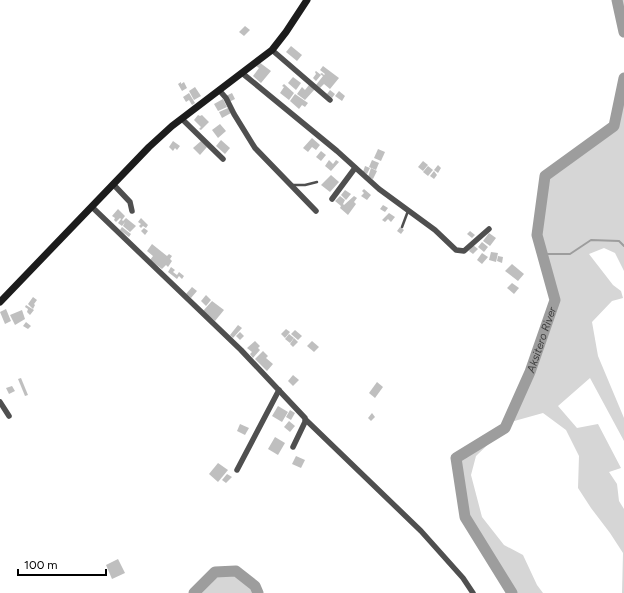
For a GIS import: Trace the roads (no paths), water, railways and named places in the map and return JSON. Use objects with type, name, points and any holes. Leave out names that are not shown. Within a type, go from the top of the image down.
[{"type":"street","points":[[0,302],[141,154],[182,119],[272,50],[307,0]]},
{"type":"street","points":[[272,50],[330,100]]},
{"type":"street","points":[[242,73],[379,189],[435,230],[456,250],[460,251],[468,248],[489,229]]},
{"type":"street","points":[[219,90],[226,98],[255,148],[316,211]]},
{"type":"street","points":[[182,119],[223,159]]},
{"type":"street","points":[[332,199],[355,168]]},
{"type":"street","points":[[113,184],[130,202],[132,211]]},
{"type":"street","points":[[92,207],[242,350],[306,420],[421,531],[463,578],[473,593]]},
{"type":"street","points":[[237,470],[279,390]]},
{"type":"street","points":[[0,402],[8,416]]},
{"type":"street","points":[[293,447],[306,420]]},
{"type":"lane","points":[[292,185],[305,185],[317,182]]},
{"type":"lane","points":[[402,227],[408,211]]},
{"type":"waterway","name":"Aksitero River","points":[[617,0],[624,32]]},
{"type":"waterway","name":"Aksitero River","points":[[512,593],[465,517],[456,458],[505,428],[530,372],[555,300],[537,235],[545,176],[614,126],[624,78]]},
{"type":"waterway","points":[[543,254],[570,254],[591,240],[619,241],[624,246]]},
{"type":"waterway","name":"Aksitero River","points":[[194,593],[215,572],[236,571],[255,586],[258,593]]}]
